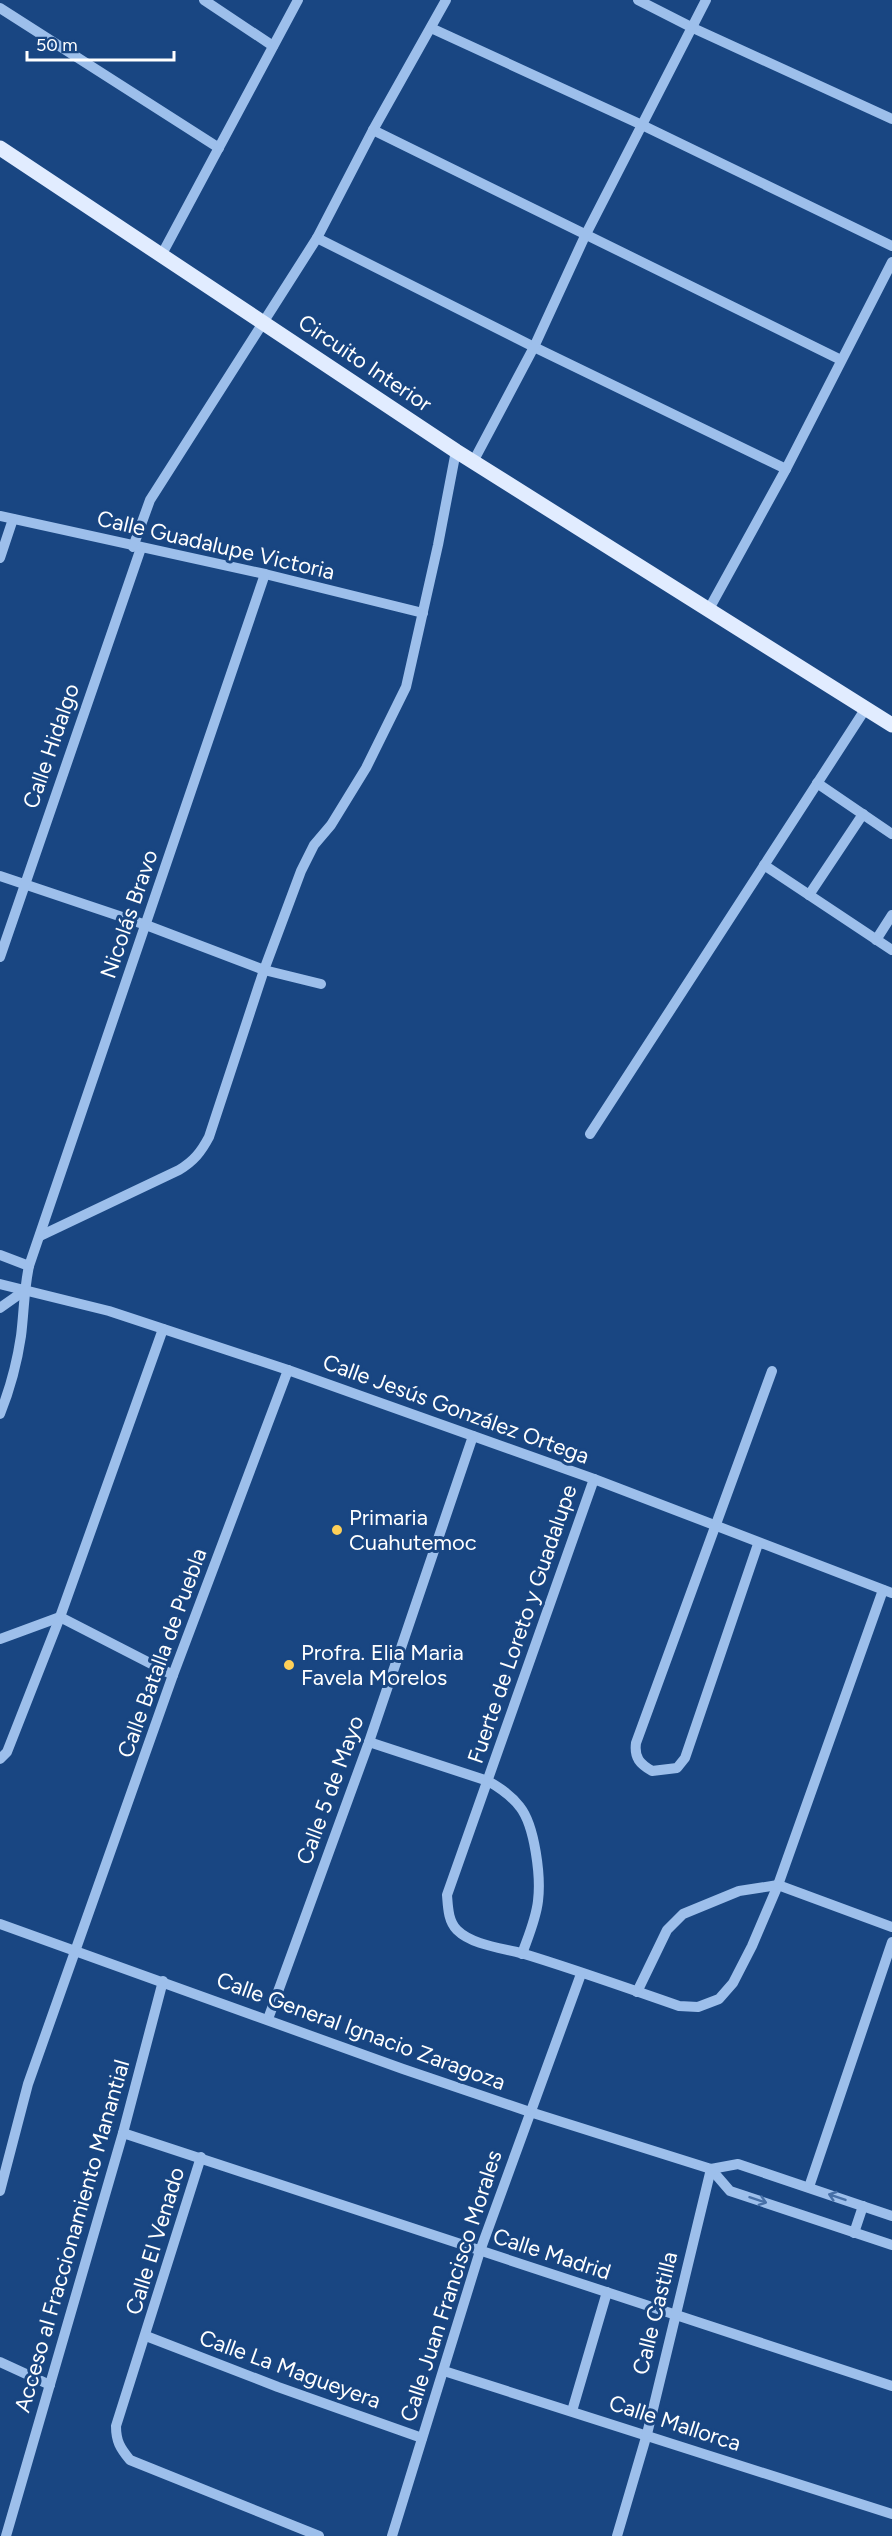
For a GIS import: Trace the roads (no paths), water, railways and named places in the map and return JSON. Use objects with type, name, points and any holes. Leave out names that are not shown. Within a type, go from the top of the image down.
[{"type":"main road","name":"Circuito Interior","points":[[0,148],[473,462],[892,725]]},
{"type":"street","points":[[204,0],[273,46]]},
{"type":"street","points":[[162,255],[298,0]]},
{"type":"street","name":"Calle Hidalgo","points":[[0,957],[137,548],[150,500],[262,321],[318,238],[373,130],[446,0]]},
{"type":"street","points":[[638,0],[693,28],[892,119]]},
{"type":"street","points":[[473,462],[534,347],[585,236],[706,0]]},
{"type":"street","points":[[0,8],[219,148]]},
{"type":"street","points":[[431,28],[642,125],[892,246]]},
{"type":"street","points":[[373,130],[841,360]]},
{"type":"street","points":[[318,238],[534,347],[786,469]]},
{"type":"street","points":[[710,609],[786,469],[892,262]]},
{"type":"street","points":[[40,1236],[180,1170],[197,1156],[209,1137],[264,970],[301,871],[314,845],[331,825],[366,768],[406,687],[456,451]]},
{"type":"street","name":"Calle Guadalupe Victoria","points":[[0,516],[137,548],[265,574],[423,613]]},
{"type":"street","points":[[0,558],[14,519]]},
{"type":"street","name":"Nicolás Bravo","points":[[0,1414],[21,1336],[24,1291],[29,1266],[265,574]]},
{"type":"street","points":[[590,1134],[866,708]]},
{"type":"street","points":[[817,783],[892,834]]},
{"type":"street","points":[[809,895],[863,814]]},
{"type":"street","points":[[764,866],[892,950]]},
{"type":"street","points":[[0,876],[146,925],[264,970],[321,984]]},
{"type":"street","points":[[876,940],[892,915]]},
{"type":"street","points":[[0,1255],[29,1266]]},
{"type":"street","name":"Calle Jesús González Ortega","points":[[0,1284],[109,1311],[288,1370],[594,1479],[758,1544],[888,1591]]},
{"type":"street","points":[[0,1308],[24,1291]]},
{"type":"street","points":[[0,1759],[7,1752],[60,1617],[163,1329]]},
{"type":"street","name":"Calle Batalla de Puebla","points":[[0,2191],[28,2084],[75,1950],[173,1675],[288,1370]]},
{"type":"street","points":[[758,1544],[685,1758],[677,1768],[668,1771],[652,1771],[640,1764],[635,1752],[636,1743],[772,1371]]},
{"type":"street","name":"Calle 5 de Mayo","points":[[268,2019],[369,1742],[473,1436]]},
{"type":"street","name":"Fuerte de Loreto y Guadalupe","points":[[594,1479],[447,1895],[452,1924],[463,1935],[679,2006],[698,2007],[719,1999],[733,1983],[778,1886],[888,1591]]},
{"type":"street","points":[[0,1639],[60,1617],[173,1675]]},
{"type":"street","name":"Fuerte de Loreto y Guadalupe","points":[[369,1742],[488,1781],[503,1789],[521,1808],[533,1842],[539,1871],[538,1901],[522,1954]]},
{"type":"street","points":[[637,1992],[667,1930],[683,1914],[739,1891],[778,1886],[892,1927]]},
{"type":"street","name":"Calle General Ignacio Zaragoza","points":[[0,1924],[530,2112],[711,2169],[738,2164],[892,2216]]},
{"type":"street","points":[[809,2187],[892,1942]]},
{"type":"street","name":"Calle Juan Francisco Morales","points":[[392,2536],[480,2251],[581,1974]]},
{"type":"street","name":"Acceso al Fraccionamiento Manantial","points":[[6,2536],[123,2133],[163,1981]]},
{"type":"street","name":"Calle Madrid","points":[[123,2133],[892,2386]]},
{"type":"street","name":"Calle El Venado","points":[[201,2157],[116,2426],[119,2448],[130,2460],[319,2536]]},
{"type":"street","points":[[711,2169],[730,2191],[892,2245]]},
{"type":"street","name":"Calle Castilla","points":[[617,2536],[647,2434],[711,2169]]},
{"type":"street","points":[[854,2233],[863,2206]]},
{"type":"street","points":[[572,2410],[607,2292]]},
{"type":"street","name":"Calle La Magueyera","points":[[146,2336],[278,2387],[422,2438]]},
{"type":"street","points":[[0,2362],[50,2385]]},
{"type":"street","name":"Calle Mallorca","points":[[444,2371],[892,2514]]},
{"type":"place","name":"Primaria Cuahutemoc","points":[[337,1530]]},
{"type":"place","name":"Profra. Elia Maria Favela Morelos","points":[[289,1665]]}]
